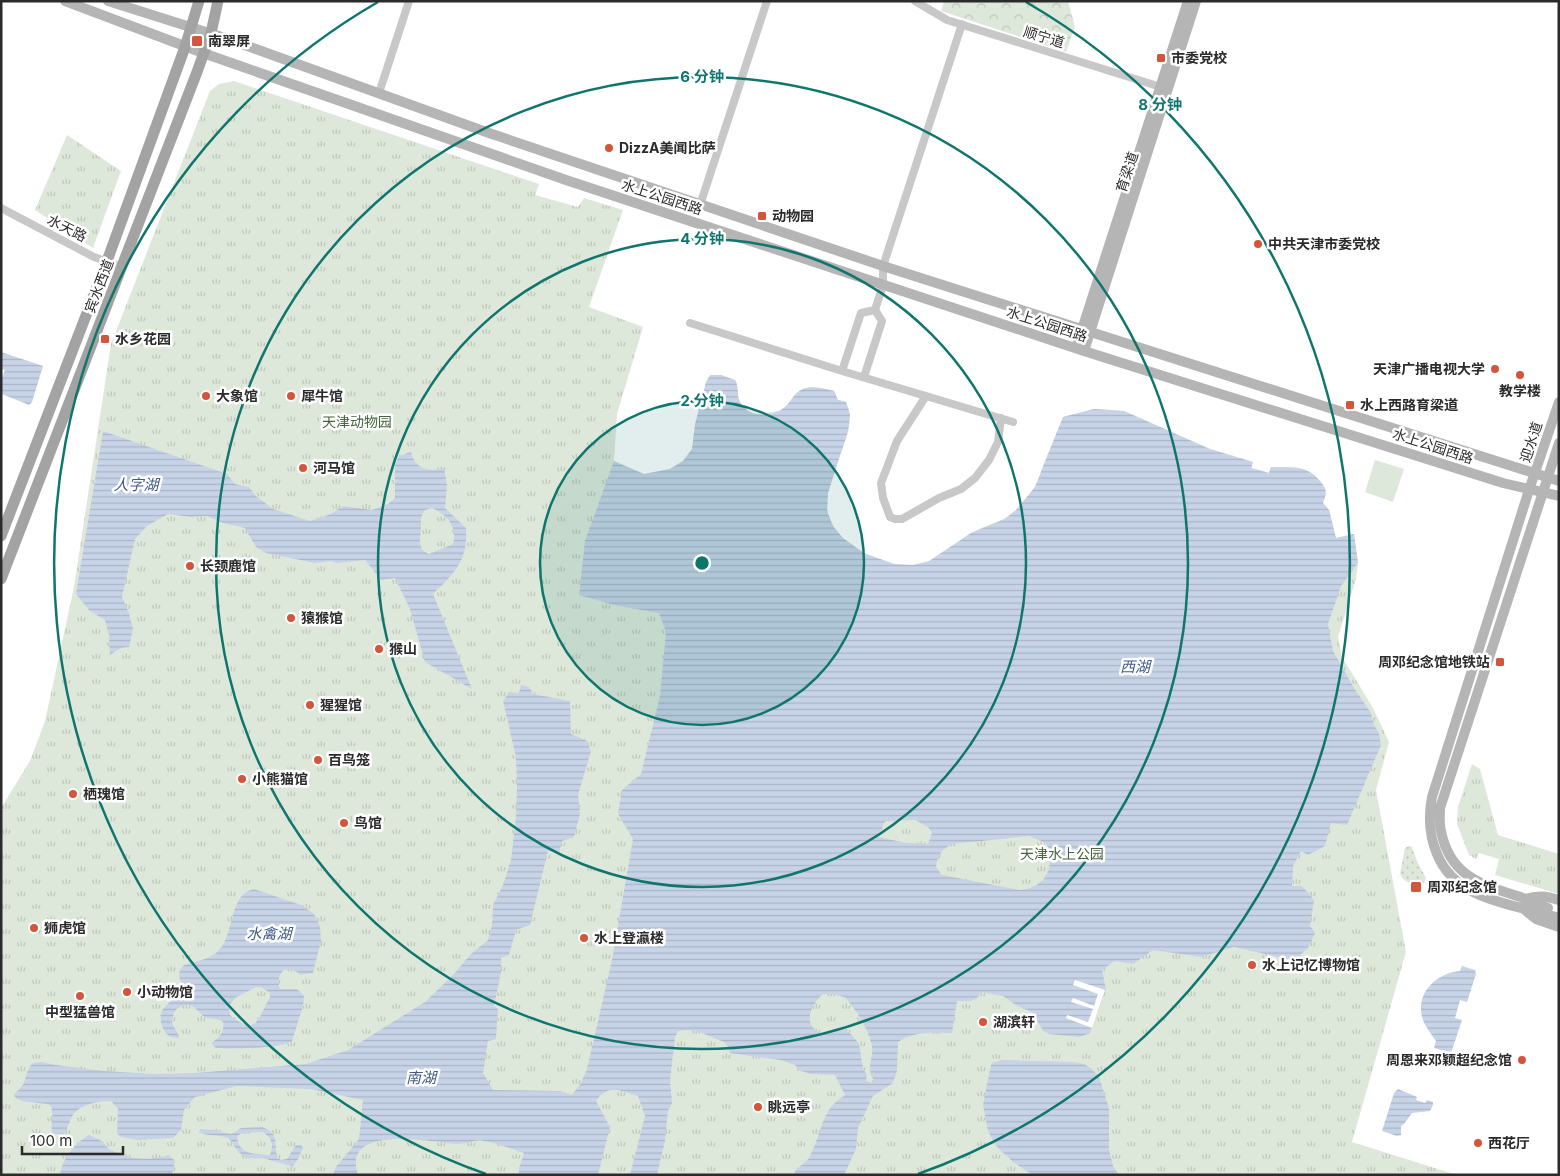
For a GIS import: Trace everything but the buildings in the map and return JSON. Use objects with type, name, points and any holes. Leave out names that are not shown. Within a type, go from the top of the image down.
[{"type":"main road","name":"水上公园西路","points":[[65,1],[203,54],[566,180],[1080,349],[1529,490],[1559,496]]},
{"type":"main road","name":"水上公园西路","points":[[108,1],[211,33],[489,133],[883,266],[1559,481]]},
{"type":"main road","name":"宾水西道","points":[[1,536],[108,261],[192,27],[199,1]]},
{"type":"main road","name":"宾水西道","points":[[1,578],[211,33],[218,1]]},
{"type":"main road","points":[[1164,88],[1188,1]]},
{"type":"main road","name":"育梁道","points":[[1080,349],[1164,88],[1196,1]]},
{"type":"main road","name":"迎水道","points":[[1529,490],[1559,402]]},
{"type":"main road","name":"迎水道","points":[[1548,477],[1559,443]]},
{"type":"main road","points":[[1548,477],[1440,808],[1440,830],[1447,850],[1464,872],[1473,880],[1559,918]]},
{"type":"main road","points":[[1529,490],[1432,797],[1429,818],[1433,845],[1443,868],[1452,878],[1474,892],[1559,911]]},
{"type":"main road","points":[[1523,903],[1536,895],[1559,900]]},
{"type":"main road","points":[[1523,903],[1536,919],[1559,927]]},
{"type":"street","points":[[379,93],[409,1]]},
{"type":"street","points":[[700,205],[767,1]]},
{"type":"street","name":"顺宁道","points":[[915,1],[947,20],[1164,88]]},
{"type":"street","points":[[875,310],[883,285],[883,266],[962,24]]},
{"type":"street","name":"水天路","points":[[1,208],[94,256],[122,266]]},
{"type":"street","points":[[842,371],[861,313],[875,310]]},
{"type":"street","points":[[864,377],[882,320],[875,310]]},
{"type":"street","points":[[690,323],[1013,422]]},
{"type":"street","points":[[926,396],[897,441],[881,483],[883,498],[890,517],[895,519],[902,519],[939,498],[960,489],[975,478],[989,460],[998,442],[1001,418]]},
{"type":"green space","points":[[944,1],[1068,1],[1075,27],[1066,52],[941,11]]},
{"type":"green space","points":[[234,81],[539,184],[535,195],[578,207],[584,198],[623,210],[589,307],[643,327],[617,414],[614,461],[644,474],[670,469],[683,461],[692,449],[694,438],[721,375],[735,380],[740,402],[748,411],[761,414],[781,410],[803,389],[811,387],[834,391],[838,400],[846,402],[850,416],[845,444],[834,471],[827,498],[828,512],[833,526],[840,536],[850,545],[876,559],[905,565],[930,561],[971,533],[1002,520],[1013,513],[1036,485],[1063,417],[1094,409],[1124,411],[1210,449],[1253,462],[1251,468],[1269,473],[1271,467],[1292,467],[1304,469],[1315,476],[1325,489],[1326,494],[1323,503],[1329,510],[1336,538],[1354,534],[1358,563],[1356,579],[1338,637],[1342,657],[1373,708],[1389,742],[1376,790],[1406,952],[1352,1142],[1457,1175],[1,1175],[1,808],[30,761],[45,721],[74,587],[111,344],[210,91],[219,84]]},
{"type":"green space","points":[[67,135],[121,171],[93,248],[35,210]]},
{"type":"green space","points":[[1375,460],[1404,469],[1393,502],[1365,492]]},
{"type":"green space","points":[[1472,764],[1480,769],[1498,835],[1559,854],[1559,894],[1495,875],[1499,859],[1479,853],[1476,859],[1469,855],[1457,824],[1458,807]]},
{"type":"green space","points":[[1412,847],[1426,878],[1424,883],[1410,883],[1400,874],[1405,848]]},
{"type":"water","points":[[1,352],[43,366],[32,402],[29,405],[2,394],[1,381],[5,370],[2,369]]},
{"type":"water","name":"西湖","points":[[710,375],[721,375],[735,380],[742,405],[750,412],[760,415],[771,414],[781,410],[797,393],[811,387],[834,391],[838,400],[846,402],[850,415],[848,431],[828,493],[827,511],[833,526],[843,538],[864,553],[894,564],[913,565],[929,561],[971,533],[1005,519],[1016,510],[1035,487],[1063,417],[1094,409],[1124,411],[1210,449],[1253,462],[1251,468],[1269,473],[1271,467],[1292,467],[1304,469],[1315,476],[1325,489],[1326,494],[1323,503],[1329,510],[1336,538],[1354,534],[1358,563],[1341,586],[1328,624],[1333,651],[1371,713],[1374,725],[1379,733],[1381,745],[1347,825],[1331,823],[1325,846],[1308,855],[1301,851],[1293,866],[1292,886],[1302,886],[1314,900],[1310,926],[1315,933],[1308,948],[1299,956],[1287,959],[1234,947],[1201,957],[1153,950],[1133,964],[1115,961],[1102,970],[1106,989],[1090,1033],[1080,1037],[1049,1034],[1043,1031],[1033,1013],[1003,996],[981,992],[976,999],[971,1001],[957,1001],[952,1033],[917,1034],[898,1042],[897,1071],[893,1083],[873,1096],[858,1128],[856,1149],[844,1175],[793,1175],[810,1157],[828,1112],[845,1095],[835,1075],[811,1074],[801,1071],[795,1065],[781,1060],[730,1053],[729,1048],[724,1042],[697,1031],[689,1030],[678,1031],[675,1037],[670,1081],[672,1103],[668,1110],[665,1141],[657,1175],[630,1175],[645,1116],[638,1096],[615,1090],[606,1092],[596,1101],[610,1127],[598,1175],[519,1175],[519,1168],[524,1153],[504,1146],[480,1141],[459,1144],[392,1139],[375,1142],[363,1148],[356,1159],[358,1175],[333,1175],[336,1167],[359,1139],[363,1100],[311,1089],[237,1086],[195,1097],[184,1110],[181,1130],[173,1138],[138,1140],[121,1137],[117,1133],[118,1109],[111,1101],[80,1108],[73,1115],[64,1134],[52,1132],[52,1111],[50,1105],[21,1101],[14,1096],[23,1085],[33,1063],[42,1062],[104,1071],[155,1074],[195,1073],[306,1064],[348,1050],[425,1002],[453,975],[471,954],[488,940],[492,925],[493,905],[503,885],[511,860],[516,817],[516,757],[503,701],[509,692],[519,693],[521,685],[529,687],[533,694],[570,701],[571,734],[586,740],[591,751],[578,795],[580,814],[574,837],[562,841],[559,853],[548,851],[530,925],[516,930],[509,955],[501,958],[501,972],[494,1006],[498,1009],[496,1039],[488,1041],[483,1073],[493,1090],[559,1091],[572,1095],[581,1083],[587,1069],[612,960],[633,839],[618,814],[622,790],[641,774],[660,696],[666,632],[659,613],[614,605],[579,595],[585,541],[614,461],[644,474],[670,469],[683,461],[692,449],[695,424],[706,382]],"holes":[[[915,820],[928,827],[932,833],[928,844],[906,843],[879,837],[878,832],[882,830],[883,824],[886,821]],[[1029,836],[1046,843],[1050,860],[1049,868],[1042,881],[1036,885],[1019,890],[942,875],[936,867],[938,859],[945,848],[952,844]],[[823,994],[834,994],[846,998],[858,1015],[868,1033],[872,1046],[870,1068],[871,1076],[874,1080],[872,1083],[866,1081],[867,1075],[859,1046],[852,1035],[844,1029],[822,1033],[811,1024],[810,1013]]]},
{"type":"water","name":"人字湖","points":[[103,431],[227,474],[235,484],[249,487],[256,496],[273,509],[310,521],[331,514],[343,506],[372,510],[388,504],[395,498],[395,464],[399,456],[411,452],[416,463],[423,468],[433,470],[444,468],[447,485],[445,508],[466,528],[465,549],[462,558],[454,572],[433,594],[472,689],[425,662],[410,609],[395,578],[381,580],[365,560],[315,563],[266,553],[256,547],[245,528],[223,523],[207,516],[191,517],[168,514],[147,526],[135,539],[122,597],[133,629],[129,647],[121,648],[110,655],[109,635],[105,620],[90,611],[76,594]],"holes":[[[432,508],[450,522],[453,527],[454,538],[453,544],[429,554],[423,550],[420,544],[422,517],[425,510]]]},
{"type":"water","name":"水禽湖","points":[[254,889],[301,905],[314,914],[320,926],[321,941],[313,973],[301,975],[293,970],[286,969],[281,973],[279,979],[280,989],[297,989],[304,996],[303,1006],[292,1041],[286,1044],[267,1047],[216,1048],[211,1043],[222,1032],[223,1022],[204,1017],[189,1005],[180,1007],[174,1012],[172,1023],[179,1036],[178,1038],[171,1037],[163,1028],[161,1015],[165,1006],[180,991],[179,972],[184,965],[216,953],[222,946],[227,937],[235,908],[239,899],[245,893]],"holes":[[[256,987],[261,987],[270,993],[270,997],[256,1022],[246,1025],[230,1015],[229,1006],[235,998]]]},
{"type":"water","points":[[1462,966],[1475,970],[1476,974],[1467,1002],[1460,1000],[1455,1018],[1462,1020],[1451,1053],[1434,1048],[1436,1041],[1423,1020],[1422,1002],[1429,986],[1443,976],[1460,971]]},
{"type":"water","points":[[1002,1060],[1073,1062],[1084,1064],[1092,1069],[1099,1077],[1109,1108],[1109,1150],[1113,1166],[1119,1175],[1033,1175],[1013,1162],[996,1146],[988,1131],[983,1105],[992,1063]]},
{"type":"water","points":[[1398,1089],[1417,1097],[1416,1100],[1425,1103],[1427,1100],[1433,1102],[1433,1105],[1430,1111],[1412,1113],[1401,1126],[1401,1135],[1397,1136],[1382,1131],[1394,1093]]},
{"type":"water","points":[[262,1127],[272,1132],[277,1158],[281,1160],[287,1159],[296,1145],[301,1145],[303,1148],[293,1166],[267,1159],[244,1156],[228,1138],[199,1132],[200,1129],[231,1134],[241,1128]],"holes":[[[263,1132],[271,1142],[270,1155],[254,1154],[244,1150],[238,1142],[237,1136],[242,1133]]]},
{"type":"water","points":[[89,1135],[103,1142],[110,1149],[132,1158],[147,1159],[169,1155],[175,1161],[172,1175],[60,1175],[63,1163],[70,1152]]},
{"type":"pier","points":[[1075,980],[1105,990],[1092,1028],[1066,1018],[1067,1015],[1088,1022],[1093,1009],[1071,1002],[1073,998],[1094,1006],[1098,994],[1073,985]]},
{"type":"place","name":"南翠屏","points":[[197,41]]},
{"type":"place","name":"市委党校","points":[[1161,58]]},
{"type":"place","name":"DizzA美闻比萨","points":[[609,148]]},
{"type":"place","name":"动物园","points":[[762,216]]},
{"type":"place","name":"中共天津市委党校","points":[[1258,244]]},
{"type":"place","name":"水乡花园","points":[[105,339]]},
{"type":"place","name":"天津广播电视大学","points":[[1495,369]]},
{"type":"place","name":"教学楼","points":[[1520,375]]},
{"type":"place","name":"大象馆","points":[[206,396]]},
{"type":"place","name":"犀牛馆","points":[[291,396]]},
{"type":"place","name":"水上西路育梁道","points":[[1350,405]]},
{"type":"place","name":"河马馆","points":[[303,468]]},
{"type":"place","name":"长颈鹿馆","points":[[190,566]]},
{"type":"place","name":"猿猴馆","points":[[291,618]]},
{"type":"place","name":"猴山","points":[[379,649]]},
{"type":"place","name":"周邓纪念馆地铁站","points":[[1500,662]]},
{"type":"place","name":"猩猩馆","points":[[310,705]]},
{"type":"place","name":"百鸟笼","points":[[318,760]]},
{"type":"place","name":"小熊猫馆","points":[[242,779]]},
{"type":"place","name":"栖瑰馆","points":[[73,794]]},
{"type":"place","name":"鸟馆","points":[[344,823]]},
{"type":"place","name":"周邓纪念馆","points":[[1416,887]]},
{"type":"place","name":"狮虎馆","points":[[34,928]]},
{"type":"place","name":"水上登瀛楼","points":[[584,938]]},
{"type":"place","name":"水上记忆博物馆","points":[[1252,965]]},
{"type":"place","name":"小动物馆","points":[[127,992]]},
{"type":"place","name":"中型猛兽馆","points":[[80,996]]},
{"type":"place","name":"湖滨轩","points":[[983,1022]]},
{"type":"place","name":"周恩来邓颖超纪念馆","points":[[1522,1060]]},
{"type":"place","name":"眺远亭","points":[[758,1107]]},
{"type":"place","name":"西花厅","points":[[1478,1143]]},
{"type":"park label","name":"天津动物园","points":[[357,422]]},
{"type":"park label","name":"天津水上公园","points":[[1062,854]]},
{"type":"water label","name":"南湖","points":[[421,1078]]}]
